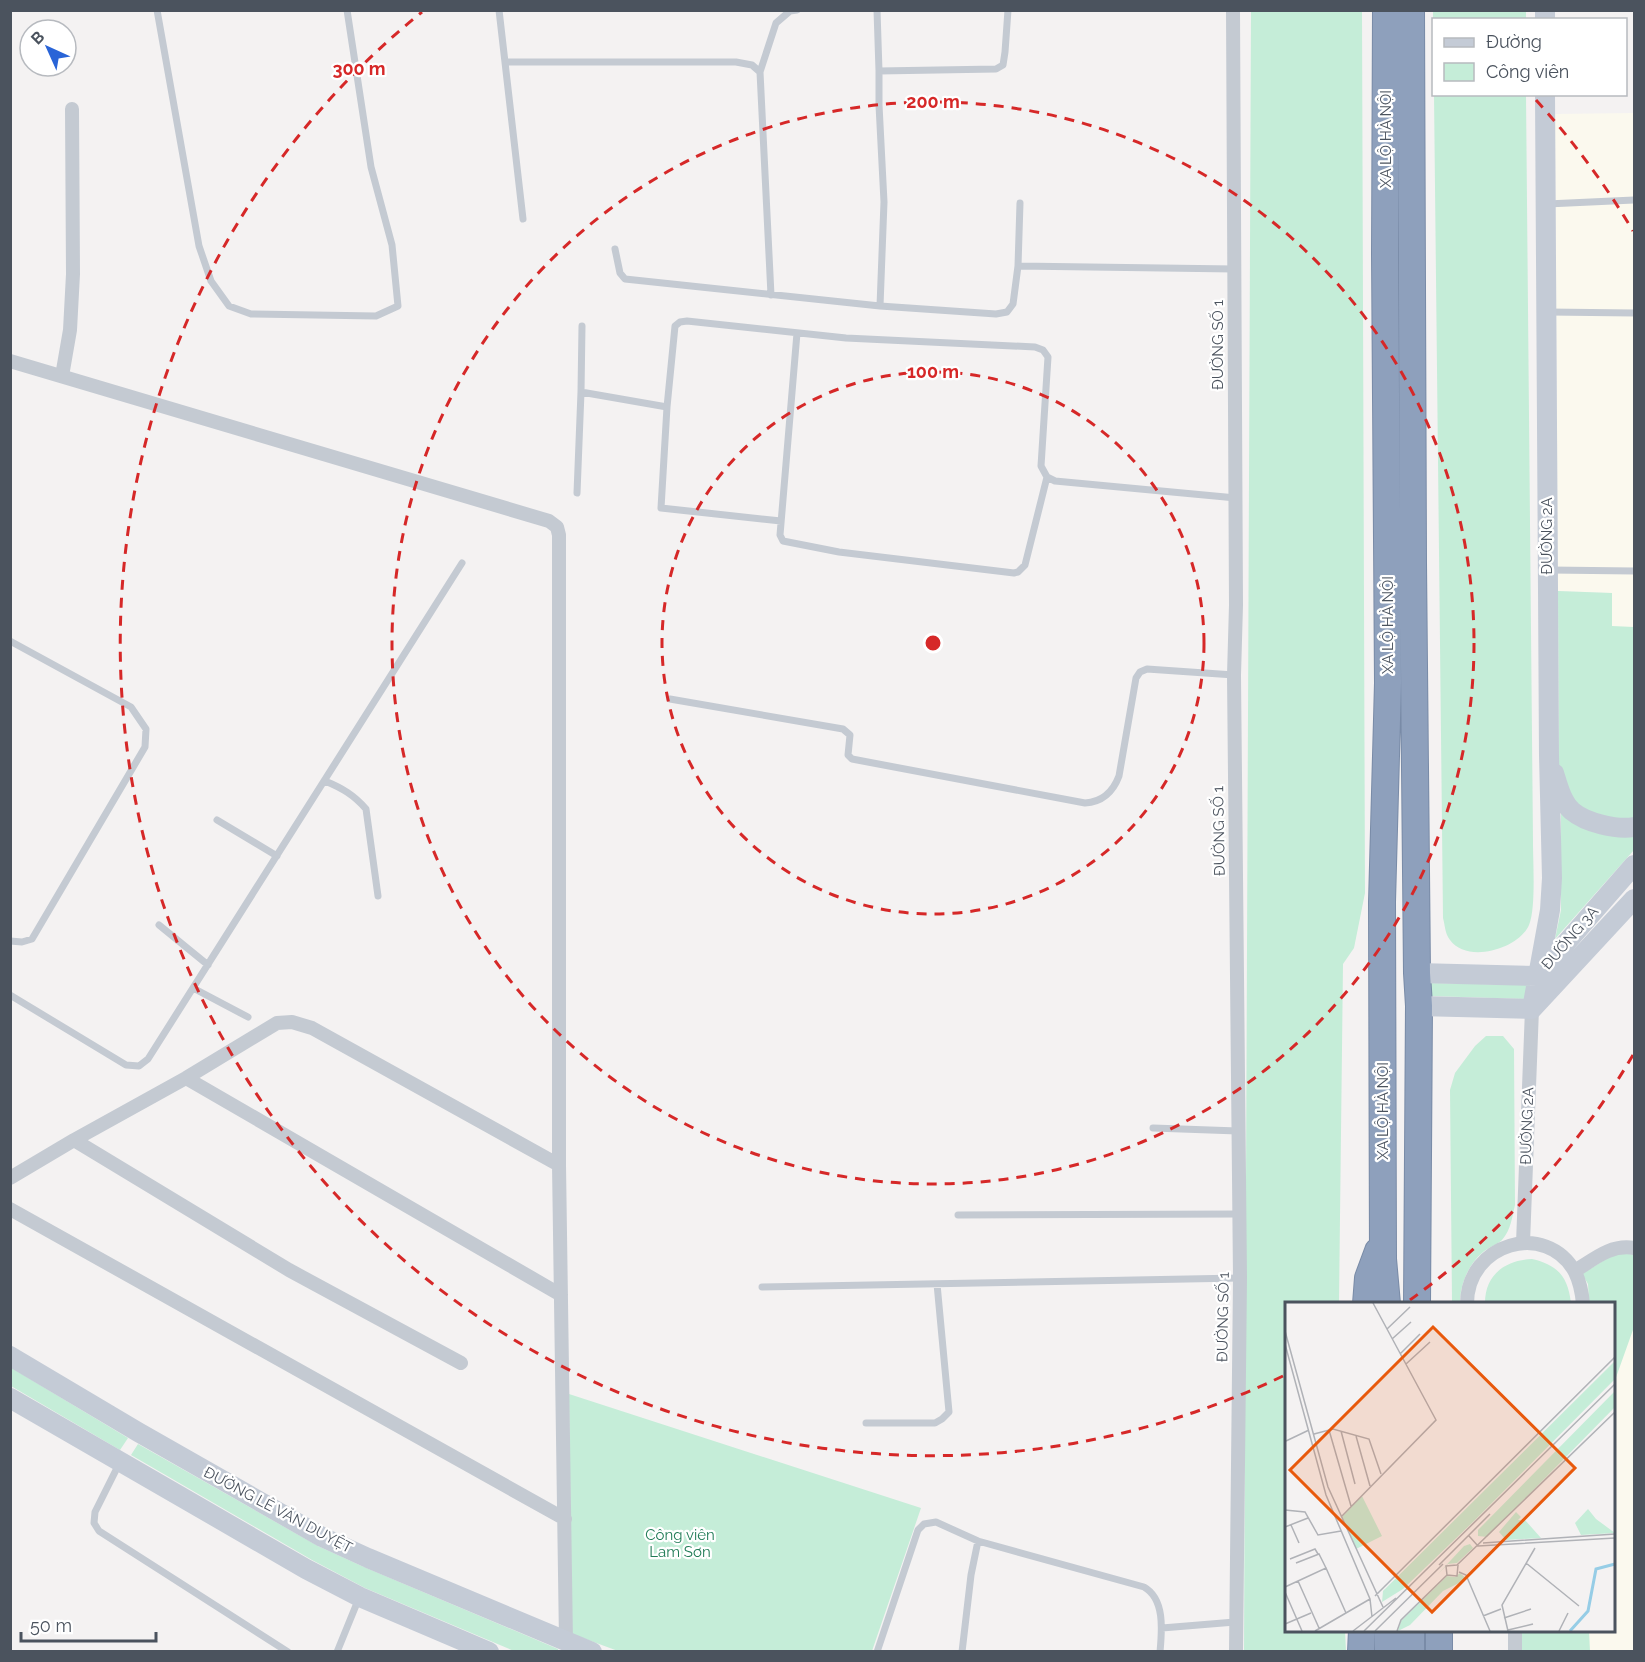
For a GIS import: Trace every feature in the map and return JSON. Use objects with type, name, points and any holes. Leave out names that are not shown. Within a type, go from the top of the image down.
[{"type":"highway","name":"XA LỘ HÀ NỘI","points":[[1386,10],[1388,683],[1382,902],[1383,1240],[1387,1302]]},
{"type":"highway","name":"XA LỘ HÀ NỘI","points":[[1411,10],[1413,563],[1419,1006]]},
{"type":"highway","points":[[1417,1302],[1419,1006]]},
{"type":"highway","points":[[1418,1234],[1431,1302]]},
{"type":"highway","name":"XA LỘ HÀ NỘI","points":[[1366,1302],[1368,1278],[1383,1240]]},
{"type":"highway","points":[[1361,1652],[1362,1632]]},
{"type":"highway","points":[[1388,1632],[1388,1652]]},
{"type":"highway","points":[[1411,1632],[1411,1652]]},
{"type":"highway","points":[[1438,1632],[1439,1652]]},
{"type":"street","name":"ĐƯỜNG SỐ 1","points":[[1233,10],[1236,498],[1234,675],[1240,1278],[1236,1652]]},
{"type":"street","name":"ĐƯỜNG 2A","points":[[1523,1243],[1532,1010],[1550,910],[1552,878],[1547,570],[1545,96]]},
{"type":"street","points":[[62,376],[70,330],[72,297],[72,109]]},
{"type":"street","points":[[10,361],[549,521],[557,527],[559,535],[559,1165],[565,1646]]},
{"type":"street","points":[[1549,754],[1558,788],[1572,811],[1601,825],[1635,827]]},
{"type":"street","name":"ĐƯỜNG 3A","points":[[1417,973],[1537,976],[1635,865]]},
{"type":"street","name":"ĐƯỜNG 3A","points":[[1532,1010],[1635,899]]},
{"type":"street","points":[[1419,1006],[1532,1010]]},
{"type":"street","points":[[10,1178],[186,1078],[277,1023],[292,1022],[312,1028],[559,1165]]},
{"type":"street","points":[[186,1078],[561,1295]]},
{"type":"street","points":[[74,1140],[289,1270],[461,1363]]},
{"type":"street","points":[[10,1209],[565,1519]]},
{"type":"street","points":[[1467,1302],[1467,1292],[1474,1273],[1486,1258],[1503,1247],[1523,1243],[1552,1250],[1565,1259],[1575,1271],[1581,1287],[1583,1302]]},
{"type":"street","points":[[1575,1271],[1609,1250],[1623,1246],[1635,1248]]},
{"type":"street","name":"ĐƯỜNG LÊ VĂN DUYỆT","points":[[10,1356],[322,1537],[565,1646],[592,1652]]},
{"type":"street","points":[[10,1398],[306,1569],[360,1597],[489,1652]]},
{"type":"street","points":[[120,1461],[138,1432]]},
{"type":"street","points":[[1515,1632],[1515,1652]]},
{"type":"lane","points":[[157,10],[199,246],[212,281],[229,306],[251,315],[376,316],[398,306],[392,245],[371,167],[347,10]]},
{"type":"lane","points":[[499,10],[523,219]]},
{"type":"lane","points":[[771,295],[760,72],[776,23],[790,11],[797,10]]},
{"type":"lane","points":[[877,10],[884,202],[880,306]]},
{"type":"lane","points":[[879,71],[996,69],[1003,65],[1008,10]]},
{"type":"lane","points":[[505,62],[736,62],[752,65],[760,72]]},
{"type":"lane","points":[[1545,204],[1635,200]]},
{"type":"lane","points":[[615,249],[620,273],[625,279],[880,306],[996,314],[1007,312],[1013,304],[1018,266],[1020,203]]},
{"type":"lane","points":[[1018,266],[1234,269]]},
{"type":"lane","points":[[1545,312],[1635,313]]},
{"type":"lane","points":[[781,521],[661,508],[667,406],[675,326],[680,322],[846,338],[1035,347],[1043,350],[1048,357],[1041,466],[1047,477],[1055,481],[1236,498]]},
{"type":"lane","points":[[577,492],[582,326]]},
{"type":"lane","points":[[797,333],[780,535],[783,541],[839,552],[1014,573],[1025,566],[1047,477]]},
{"type":"lane","points":[[581,392],[667,406]]},
{"type":"lane","points":[[10,995],[126,1065],[139,1066],[148,1059],[462,563]]},
{"type":"lane","points":[[1547,570],[1635,571]]},
{"type":"lane","points":[[10,641],[131,707],[146,729],[145,747],[32,939],[22,942],[10,941]]},
{"type":"lane","points":[[670,699],[843,729],[850,735],[848,755],[852,759],[1091,803],[1106,796],[1116,784],[1119,776],[1136,678],[1140,672],[1147,669],[1234,675]]},
{"type":"lane","points":[[325,781],[344,789],[366,809],[378,896]]},
{"type":"lane","points":[[217,820],[277,856]]},
{"type":"lane","points":[[159,925],[208,965]]},
{"type":"lane","points":[[193,988],[248,1017]]},
{"type":"lane","points":[[1153,1128],[1238,1131]]},
{"type":"lane","points":[[958,1215],[1239,1214]]},
{"type":"lane","points":[[762,1287],[1240,1278]]},
{"type":"lane","points":[[866,1423],[935,1423],[949,1412],[937,1284]]},
{"type":"lane","points":[[120,1461],[95,1512],[94,1523],[99,1531],[288,1652]]},
{"type":"lane","points":[[877,1652],[918,1530],[924,1524],[936,1522],[978,1541],[1144,1587],[1152,1592],[1156,1599],[1162,1628],[1160,1652]]},
{"type":"lane","points":[[962,1652],[971,1575],[978,1541]]},
{"type":"lane","points":[[338,1652],[360,1597]]},
{"type":"lane","points":[[1162,1628],[1235,1622]]},
{"type":"shaded area","points":[[1634,113],[1634,627],[1611,627],[1611,593],[1558,591],[1555,114]]},
{"type":"shaded area","points":[[1634,1255],[1634,1651],[1522,1652],[1522,1632],[1615,1632],[1615,1302],[1589,1302],[1588,1284],[1582,1274]]},
{"type":"green space","points":[[1251,11],[1362,11],[1365,893],[1354,948],[1343,964],[1339,1302],[1285,1302],[1285,1632],[1345,1632],[1346,1651],[1244,1652]]},
{"type":"green space","points":[[1433,11],[1526,11],[1526,18],[1433,18]]},
{"type":"green space","points":[[1434,96],[1526,96],[1534,873],[1531,917],[1523,934],[1515,941],[1504,947],[1480,952],[1458,947],[1450,940],[1443,918]]},
{"type":"green space","points":[[1558,591],[1612,593],[1612,626],[1634,627],[1634,821],[1602,819],[1576,806],[1559,769]]},
{"type":"green space","points":[[1561,805],[1634,833],[1634,850],[1555,939],[1561,910]]},
{"type":"green space","points":[[1428,983],[1530,985],[1528,999],[1429,996]]},
{"type":"green space","points":[[1486,1036],[1503,1036],[1514,1049],[1515,1205],[1505,1236],[1477,1258],[1463,1282],[1460,1302],[1452,1302],[1450,1090],[1455,1073],[1475,1046]]},
{"type":"green space","points":[[1624,1253],[1634,1255],[1634,1327],[1615,1380],[1615,1302],[1589,1302],[1588,1284],[1582,1274],[1611,1256]]},
{"type":"green space","points":[[1532,1259],[1555,1269],[1564,1279],[1571,1302],[1485,1302],[1489,1284],[1498,1271],[1513,1262]]},
{"type":"green space","points":[[10,1367],[128,1438],[120,1450],[11,1386]]},
{"type":"green space","name":"Công viên Lam Sơn","points":[[569,1394],[921,1508],[872,1651],[618,1651],[572,1634]]},
{"type":"green space","points":[[138,1444],[318,1546],[558,1649],[558,1651],[514,1651],[365,1588],[312,1560],[131,1455]]},
{"type":"green space","points":[[1522,1632],[1589,1632],[1590,1651],[1522,1651]]}]
